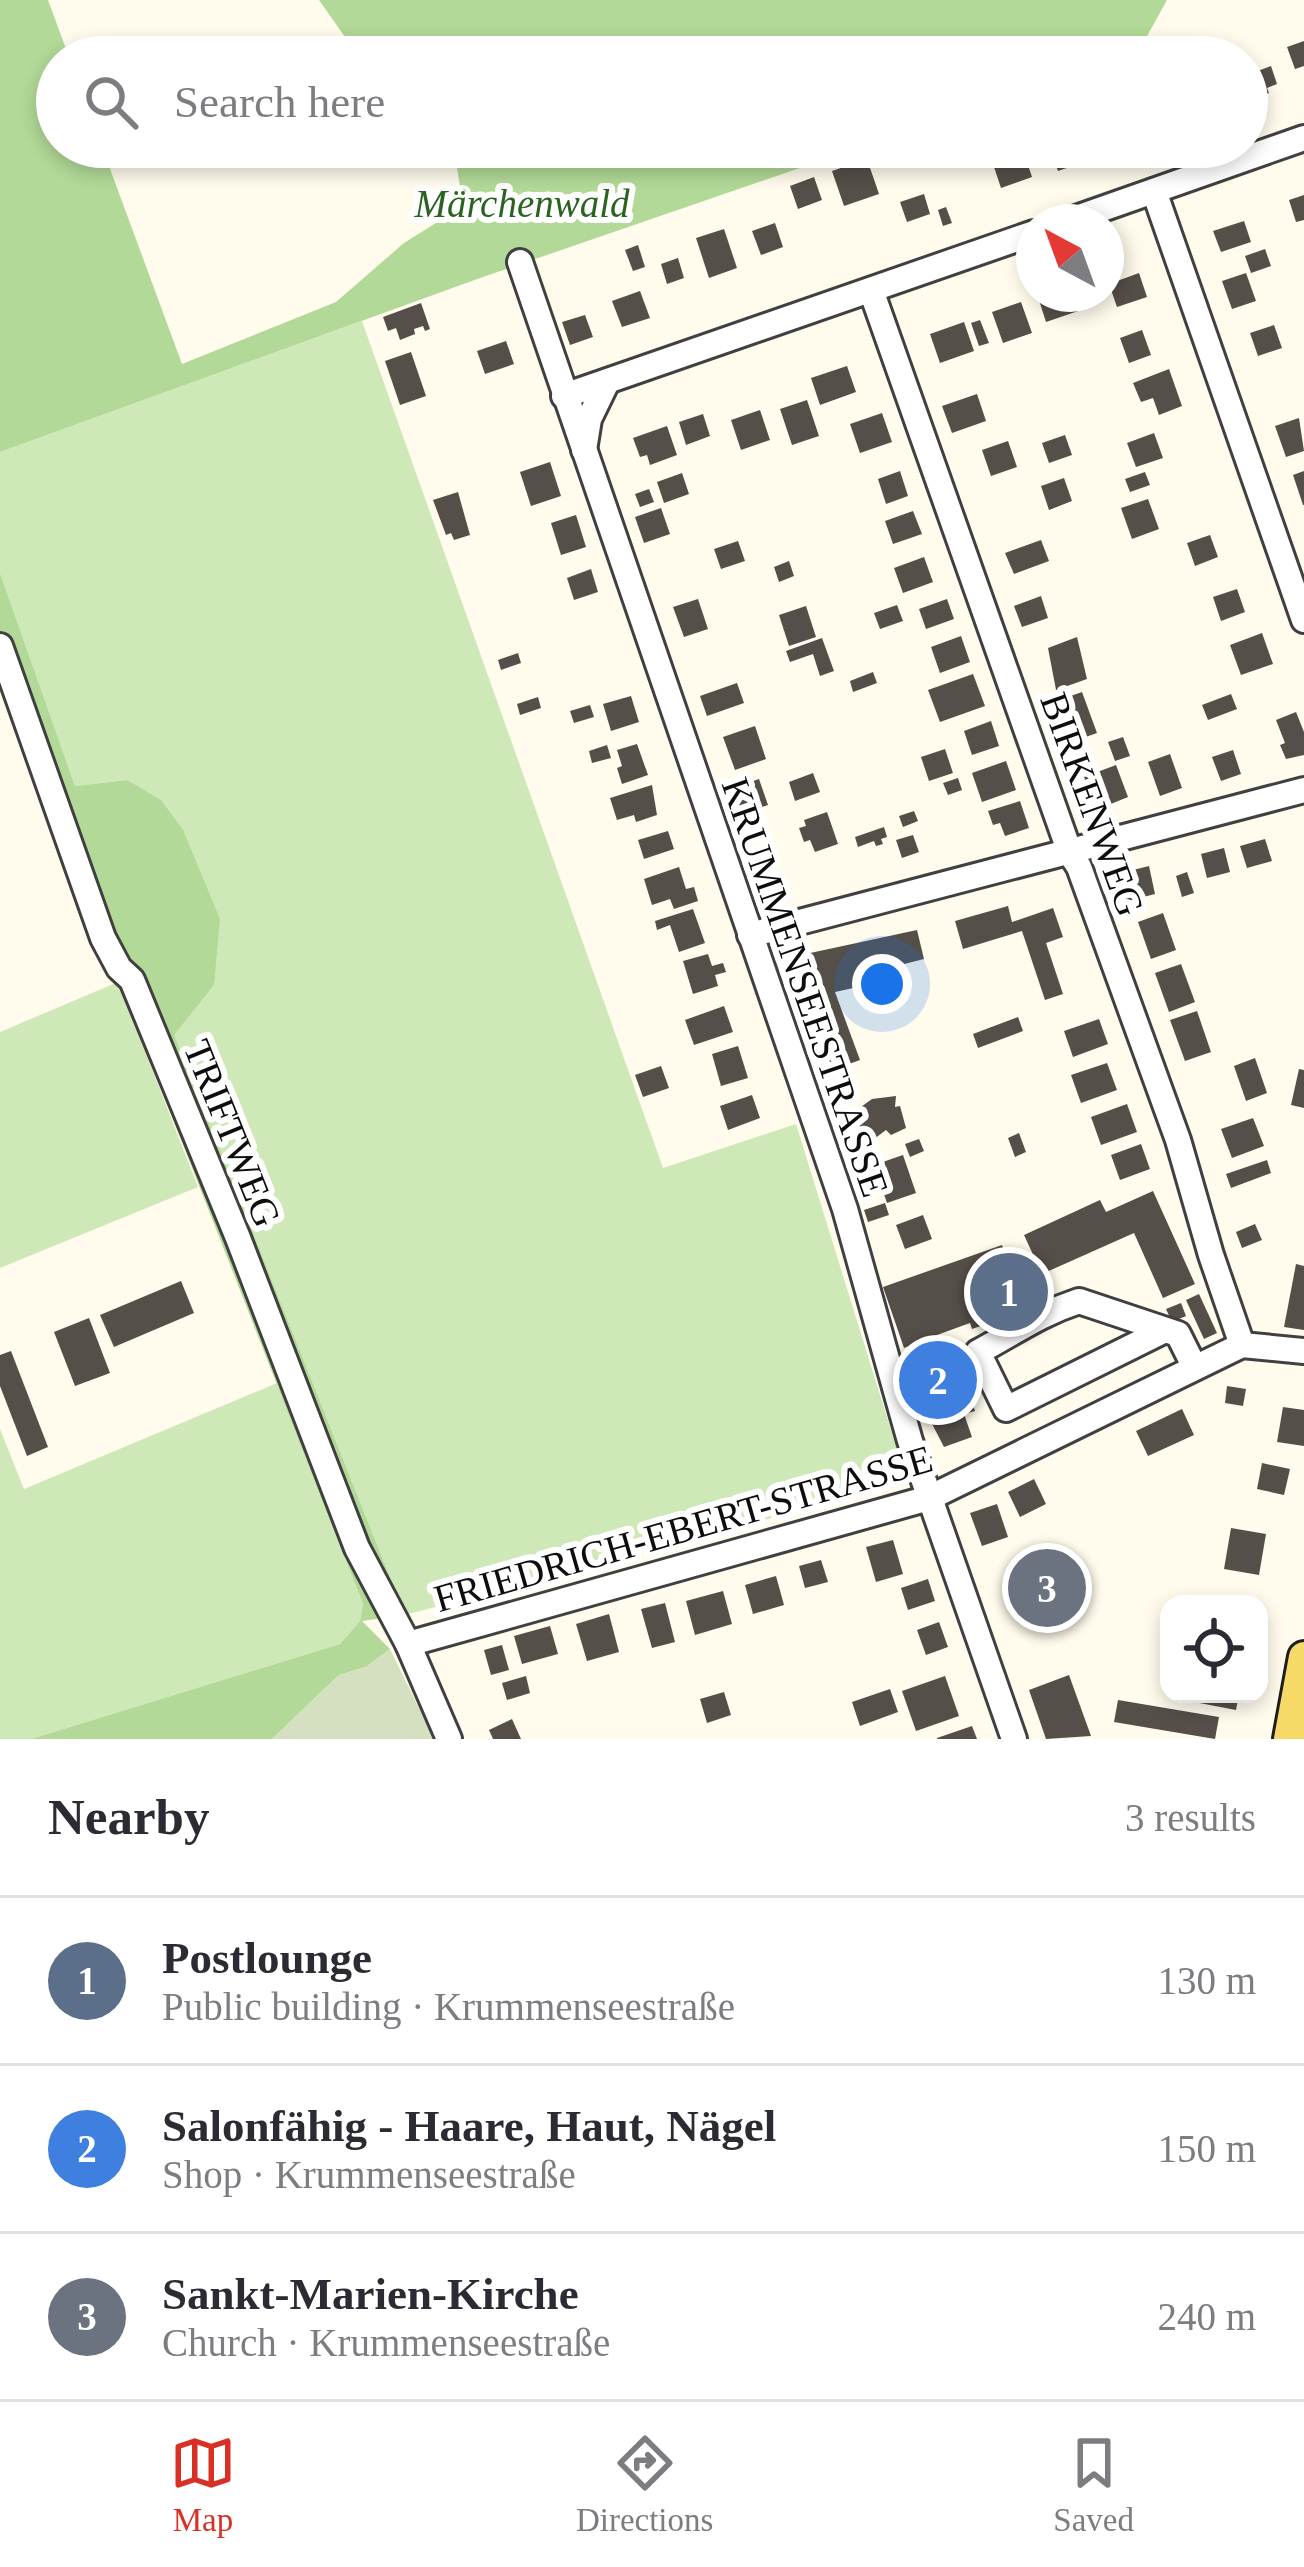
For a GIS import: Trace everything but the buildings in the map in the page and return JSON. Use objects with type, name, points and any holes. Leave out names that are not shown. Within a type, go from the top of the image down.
[{"type":"main road","points":[[1288,1739],[1304,1657]]},
{"type":"street","points":[[1268,151],[1304,138]]},
{"type":"street","points":[[1117,204],[1219,168]]},
{"type":"street","points":[[1154,191],[1304,620]]},
{"type":"street","points":[[564,396],[1016,239]]},
{"type":"street","name":"KRUMMENSEESTRASSE","points":[[520,262],[845,1209],[929,1498],[1014,1739]]},
{"type":"street","name":"BIRKENWEG","points":[[871,290],[1070,853],[1178,1140],[1210,1255],[1242,1345]]},
{"type":"street","points":[[583,452],[590,419],[607,382]]},
{"type":"street","name":"TRIFTWEG","points":[[0,646],[103,938],[119,968],[132,980],[357,1548],[408,1644],[449,1739]]},
{"type":"street","points":[[750,935],[1304,790]]},
{"type":"street","points":[[1165,1330],[1006,1409],[978,1352],[1014,1328],[1079,1301],[1178,1334],[1194,1366]]},
{"type":"street","name":"FRIEDRICH-EBERT-STRASSE","points":[[408,1644],[929,1498],[1242,1345],[1304,1351]]},
{"type":"green space","name":"Märchenwald","points":[[0,0],[48,0],[61,36],[36,36],[36,168],[110,168],[182,364],[336,302],[404,243],[463,206],[457,168],[800,168],[480,278],[0,452]]},
{"type":"green space","points":[[319,0],[1167,0],[1147,36],[344,36]]},
{"type":"green space","points":[[362,321],[663,1168],[796,1124],[907,1482],[405,1615],[173,1034],[214,985],[127,780],[75,786],[0,573],[0,452]]},
{"type":"green space","points":[[0,573],[75,786],[127,780],[161,800],[183,830],[220,919],[214,985],[174,1035],[405,1615],[362,1621],[390,1649],[366,1667],[339,1675],[272,1739],[31,1739],[340,1644],[360,1621],[363,1604],[0,678]]},
{"type":"green space","points":[[118,982],[198,1187],[0,1268],[0,1032]]},
{"type":"green space","points":[[277,1383],[363,1604],[360,1621],[340,1644],[31,1739],[0,1739],[0,1429],[24,1489]]},
{"type":"green space","points":[[390,1649],[434,1739],[272,1739],[339,1675],[366,1667]]},
{"type":"place","name":"Postlounge","points":[[1009,1292]]},
{"type":"place","name":"Salonfähig - Haare, Haut, Nägel","points":[[938,1380]]},
{"type":"place","name":"Sankt-Marien-Kirche","points":[[1047,1588]]}]
